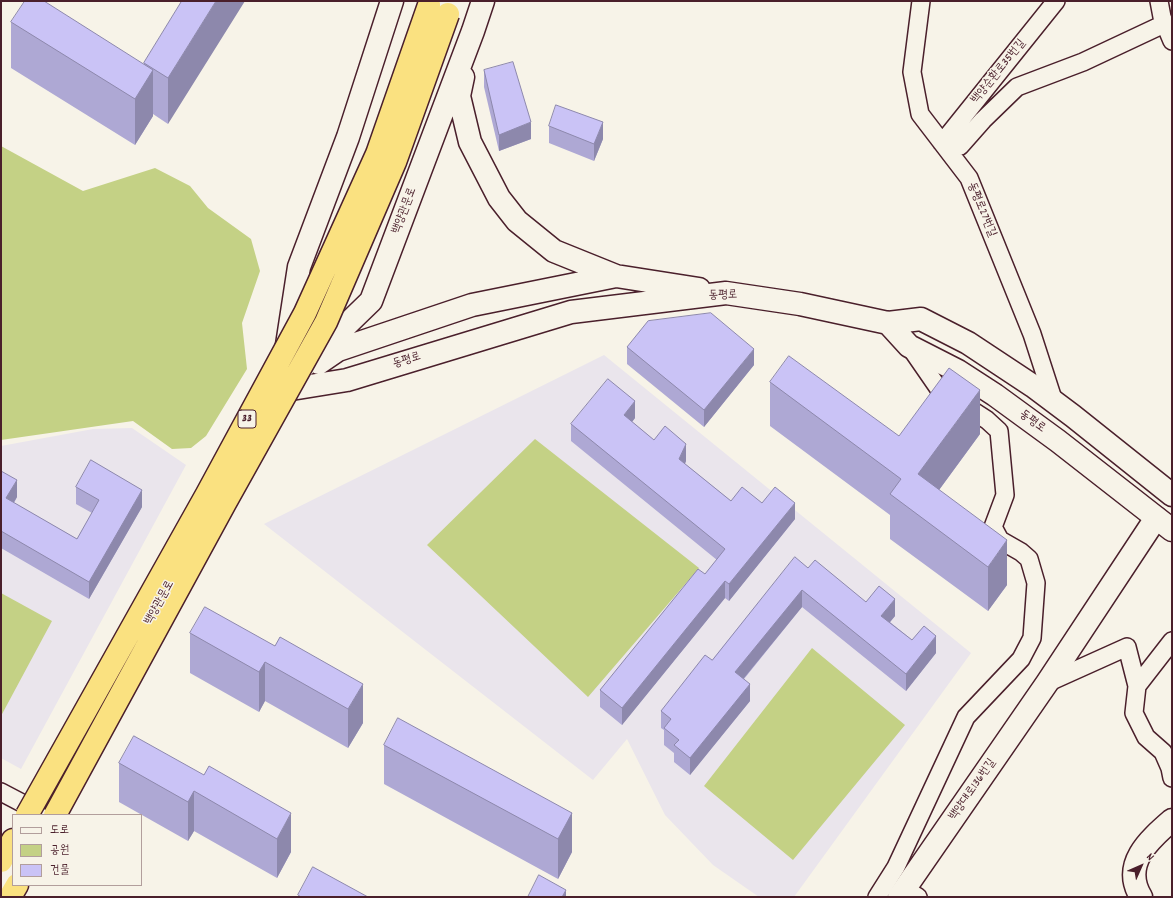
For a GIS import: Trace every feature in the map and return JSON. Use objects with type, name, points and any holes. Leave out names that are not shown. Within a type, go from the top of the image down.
[{"type":"highway","name":"33","points":[[42,814],[207,494],[305,313],[377,154],[430,3]]},
{"type":"highway","name":"33","points":[[42,814],[326,322],[395,162],[451,7]]},
{"type":"highway","points":[[1,861],[12,842]]},
{"type":"highway","points":[[10,897],[16,886]]},
{"type":"main road","name":"백양관문로","points":[[279,391],[299,266],[348,137],[392,1]]},
{"type":"main road","name":"백양관문로","points":[[42,814],[279,391],[371,301],[483,1]]},
{"type":"main road","points":[[473,31],[459,96],[470,142],[499,198],[517,221],[554,251],[616,276],[726,293]]},
{"type":"main road","points":[[279,391],[338,350],[472,305],[616,276]]},
{"type":"main road","name":"동평로","points":[[279,391],[347,380],[571,312],[726,293],[800,304],[888,323],[921,319],[968,343],[1034,386],[1172,495]]},
{"type":"main road","name":"동평로","points":[[888,323],[909,346],[958,371],[995,394],[1164,524]]},
{"type":"main road","name":"백양대로136번길","points":[[907,894],[1047,683],[1164,524]]},
{"type":"main road","points":[[1141,897],[1136,884],[1135,868],[1140,853],[1145,846],[1172,820]]},
{"type":"main road","points":[[1,886],[12,866]]},
{"type":"street","name":"동평로27번길","points":[[921,1],[912,72],[920,114],[969,178],[1032,334],[1054,402]]},
{"type":"street","name":"백양순환로35번길","points":[[942,143],[1056,1]]},
{"type":"street","points":[[1159,1],[1164,24],[1172,41]]},
{"type":"street","points":[[942,143],[960,146],[982,120],[1017,88],[1084,62],[1164,24]]},
{"type":"street","points":[[877,897],[896,867],[966,717],[1021,658],[1032,638],[1036,583],[1030,559],[1000,540],[993,527],[1006,495],[998,431],[988,420],[939,389],[909,346]]},
{"type":"street","points":[[1137,686],[1172,640]]},
{"type":"street","points":[[1047,683],[1127,647],[1137,686],[1134,712],[1146,736],[1163,752],[1170,768],[1172,778]]},
{"type":"street","points":[[1,792],[39,814]]},
{"type":"shaded area","points":[[604,355],[971,653],[794,897],[759,897],[713,865],[665,815],[627,739],[593,780],[264,524]]},
{"type":"shaded area","points":[[132,428],[186,465],[21,769],[1,758],[1,446],[93,429]]},
{"type":"green space","points":[[1,146],[83,191],[155,168],[190,186],[208,208],[251,239],[260,271],[242,323],[247,369],[206,436],[191,448],[172,449],[133,421],[1,440]]},
{"type":"green space","points":[[535,439],[699,568],[588,697],[427,545]]},
{"type":"green space","points":[[1,593],[52,621],[1,716]]},
{"type":"green space","points":[[812,648],[905,725],[793,860],[704,786]]},
{"type":"building","points":[[25,1],[44,1],[153,70],[135,99],[11,22]]},
{"type":"building","points":[[182,1],[216,1],[168,78],[144,63]]},
{"type":"building","points":[[513,62],[531,122],[499,135],[484,70]]},
{"type":"building","points":[[556,105],[603,122],[594,144],[549,126]]},
{"type":"building","points":[[711,313],[754,349],[704,410],[627,347],[648,321]]},
{"type":"building","points":[[789,356],[899,436],[949,368],[980,390],[918,474],[1007,540],[988,567],[890,494],[901,479],[770,382]]},
{"type":"building","points":[[608,379],[635,401],[624,415],[654,440],[665,426],[686,444],[679,459],[731,501],[742,487],[762,503],[775,487],[795,503],[729,584],[725,581],[622,708],[600,690],[698,569],[705,574],[725,549],[571,424]]},
{"type":"building","points":[[91,460],[142,490],[89,582],[1,531],[1,471],[17,480],[6,498],[77,539],[99,500],[76,487]]},
{"type":"building","points":[[795,557],[808,568],[815,560],[866,602],[879,586],[895,599],[881,616],[912,640],[924,626],[936,636],[906,674],[802,590],[735,672],[750,684],[690,758],[674,745],[679,740],[664,728],[671,719],[661,711],[705,655],[712,660]]},
{"type":"building","points":[[205,607],[275,646],[280,637],[363,684],[348,709],[265,662],[259,672],[190,633]]},
{"type":"building","points":[[398,718],[572,813],[558,839],[384,745]]},
{"type":"building","points":[[134,736],[204,775],[209,766],[291,813],[277,839],[194,791],[188,802],[119,763]]},
{"type":"building","points":[[313,867],[368,897],[301,897],[298,895]]},
{"type":"building","points":[[539,875],[566,890],[562,897],[528,897]]}]
